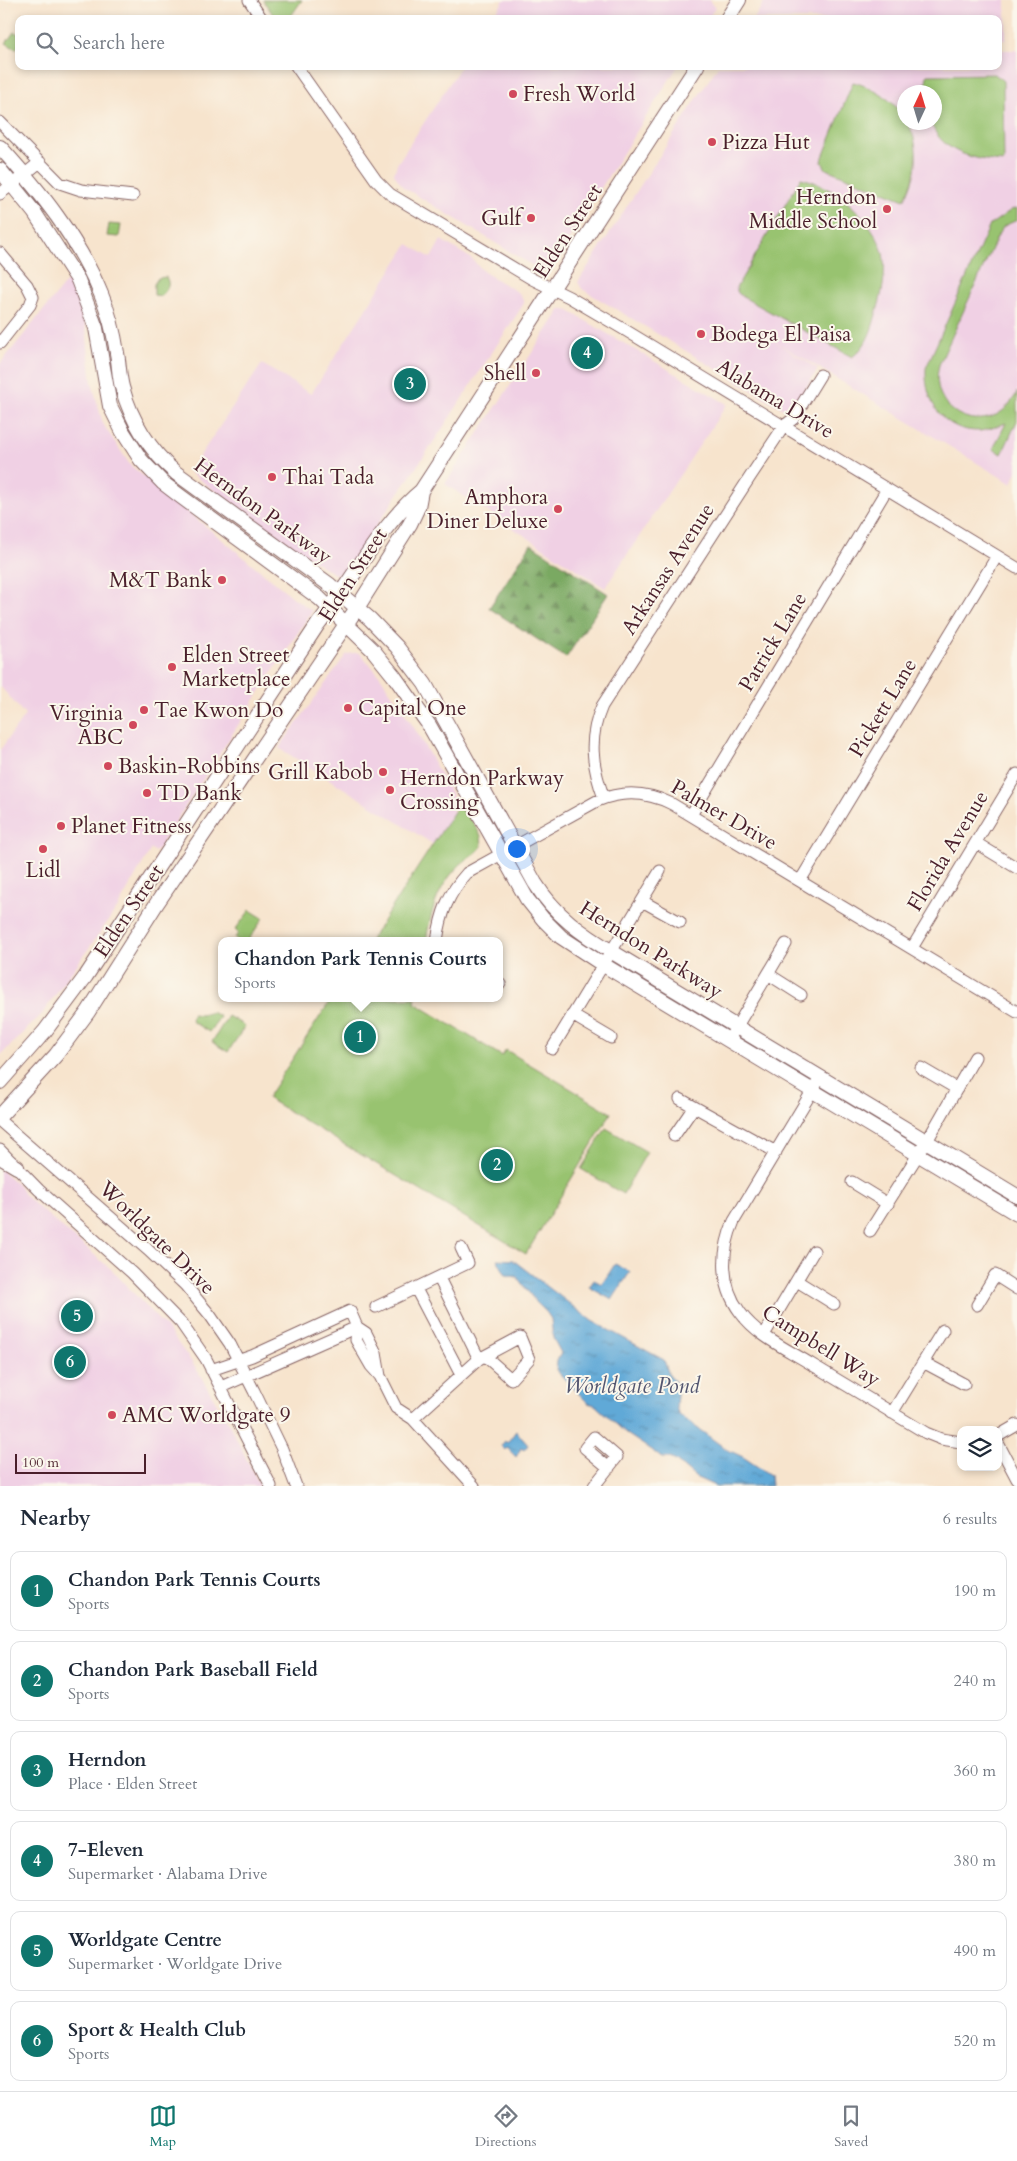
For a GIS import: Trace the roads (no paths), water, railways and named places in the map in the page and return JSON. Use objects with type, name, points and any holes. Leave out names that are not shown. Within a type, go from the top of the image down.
[{"type":"main road","points":[[730,15],[739,0]]},
{"type":"main road","name":"Elden Street","points":[[0,1082],[45,1032],[85,978],[318,624],[342,595],[403,506],[421,491],[694,70]]},
{"type":"main road","name":"Herndon Parkway","points":[[0,147],[25,174],[64,227],[95,280],[112,324],[122,387],[138,426],[155,452],[189,483],[342,595],[386,634],[415,670],[541,893],[556,912],[566,922],[610,951],[1017,1196]]},
{"type":"main road","name":"Herndon Parkway","points":[[0,170],[52,238],[83,292],[96,328],[110,406],[133,450],[163,483],[319,598],[384,663],[419,709],[476,806],[527,900],[542,919],[561,937],[602,964],[1017,1214]]},
{"type":"main road","name":"Elden Street","points":[[0,1116],[66,1042],[102,989],[228,797],[346,624],[410,524],[418,507],[421,491]]},
{"type":"main road","points":[[0,1157],[17,1167]]},
{"type":"street","points":[[249,0],[259,15]]},
{"type":"street","name":"Alabama Drive","points":[[299,70],[376,180],[390,194],[625,330],[1017,568]]},
{"type":"street","points":[[0,122],[60,183],[81,190],[133,196]]},
{"type":"street","points":[[0,194],[40,162]]},
{"type":"street","points":[[0,253],[27,285],[33,297],[30,305],[0,343]]},
{"type":"street","name":"Arkansas Avenue","points":[[604,798],[596,776],[592,748],[595,726],[602,706],[784,426],[793,420],[820,375]]},
{"type":"street","name":"Patrick Lane","points":[[691,815],[887,489]]},
{"type":"street","name":"Pickett Lane","points":[[800,881],[997,556]]},
{"type":"street","name":"Florida Avenue","points":[[912,948],[1017,774]]},
{"type":"street","name":"Palmer Drive","points":[[438,937],[444,906],[457,884],[467,873],[604,798],[623,794],[649,795],[672,804],[691,815],[1017,1012]]},
{"type":"street","points":[[976,843],[1017,868]]},
{"type":"street","points":[[552,1048],[660,871]]},
{"type":"street","points":[[642,901],[680,922]]},
{"type":"street","points":[[728,1041],[786,944]]},
{"type":"street","points":[[768,974],[801,995]]},
{"type":"street","points":[[572,1015],[611,1038]]},
{"type":"street","points":[[870,1231],[927,1141],[975,1057]]},
{"type":"street","points":[[920,1068],[957,1089]]},
{"type":"street","name":"Campbell Way","points":[[820,1078],[734,1221],[725,1247],[724,1260],[724,1274],[732,1300],[746,1320],[764,1335],[933,1436],[957,1441]]},
{"type":"street","points":[[680,1099],[776,1152]]},
{"type":"street","points":[[674,1136],[694,1106]]},
{"type":"street","name":"Worldgate Drive","points":[[0,1121],[148,1250],[185,1285],[210,1315],[230,1344],[282,1449],[296,1486]]},
{"type":"street","name":"Worldgate Drive","points":[[0,1150],[47,1197],[132,1274],[180,1323],[199,1348],[212,1370],[271,1486]]},
{"type":"street","points":[[852,1182],[888,1204]]},
{"type":"street","points":[[376,1307],[468,1263],[462,1248]]},
{"type":"street","points":[[764,1335],[814,1252]]},
{"type":"street","points":[[978,1305],[995,1275],[1017,1289]]},
{"type":"street","points":[[412,1419],[482,1357],[439,1278]]},
{"type":"street","points":[[797,1281],[834,1304]]},
{"type":"street","points":[[416,1289],[461,1375]]},
{"type":"street","points":[[212,1370],[238,1361],[350,1311],[358,1327],[366,1333],[376,1353],[380,1376],[396,1408],[412,1419],[474,1486]]},
{"type":"street","points":[[221,1387],[358,1327]]},
{"type":"street","points":[[892,1413],[943,1330]]},
{"type":"street","points":[[924,1362],[964,1384]]},
{"type":"street","points":[[1002,1433],[1017,1424]]},
{"type":"street","points":[[1002,1450],[1017,1479]]},
{"type":"street","points":[[594,1486],[609,1468]]},
{"type":"water","name":"Worldgate Pond","points":[[497,1259],[513,1260],[592,1321],[664,1360],[669,1375],[678,1385],[676,1406],[678,1414],[726,1449],[743,1457],[770,1475],[771,1486],[715,1486],[695,1477],[676,1461],[670,1458],[663,1458],[627,1434],[595,1405],[588,1403],[556,1370],[557,1361],[561,1353],[553,1338],[551,1319],[517,1277],[506,1275]]},
{"type":"water","points":[[615,1264],[630,1272],[612,1300],[589,1287],[594,1280],[602,1284]]},
{"type":"water","points":[[516,1431],[528,1445],[524,1450],[521,1448],[516,1457],[507,1448],[505,1450],[501,1446],[505,1441],[507,1443]]},
{"type":"place","name":"Fresh World","points":[[513,94]]},
{"type":"place","name":"Pizza Hut","points":[[712,142]]},
{"type":"place","name":"Herndon Middle School","points":[[887,209]]},
{"type":"place","name":"Gulf","points":[[531,218]]},
{"type":"place","name":"Bodega El Paisa","points":[[701,334]]},
{"type":"place","name":"7-Eleven","points":[[587,353]]},
{"type":"place","name":"Shell","points":[[536,373]]},
{"type":"place","name":"Herndon","points":[[410,384]]},
{"type":"place","name":"Thai Tada","points":[[272,477]]},
{"type":"place","name":"Amphora Diner Deluxe","points":[[558,509]]},
{"type":"place","name":"M&T Bank","points":[[222,580]]},
{"type":"place","name":"Elden Street Marketplace","points":[[172,667]]},
{"type":"place","name":"Capital One","points":[[348,708]]},
{"type":"place","name":"Tae Kwon Do","points":[[144,710]]},
{"type":"place","name":"Virginia ABC","points":[[133,725]]},
{"type":"place","name":"Baskin-Robbins","points":[[108,766]]},
{"type":"place","name":"Grill Kabob","points":[[383,772]]},
{"type":"place","name":"Herndon Parkway Crossing","points":[[390,790]]},
{"type":"place","name":"TD Bank","points":[[147,793]]},
{"type":"place","name":"Planet Fitness","points":[[61,826]]},
{"type":"place","name":"Lidl","points":[[43,849]]},
{"type":"place","name":"Chandon Park Tennis Courts","points":[[360,1037]]},
{"type":"place","name":"Chandon Park Baseball Field","points":[[497,1165]]},
{"type":"place","name":"Worldgate Centre","points":[[77,1316]]},
{"type":"place","name":"Sport & Health Club","points":[[70,1362]]},
{"type":"place","name":"AMC Worldgate 9","points":[[112,1415]]}]
